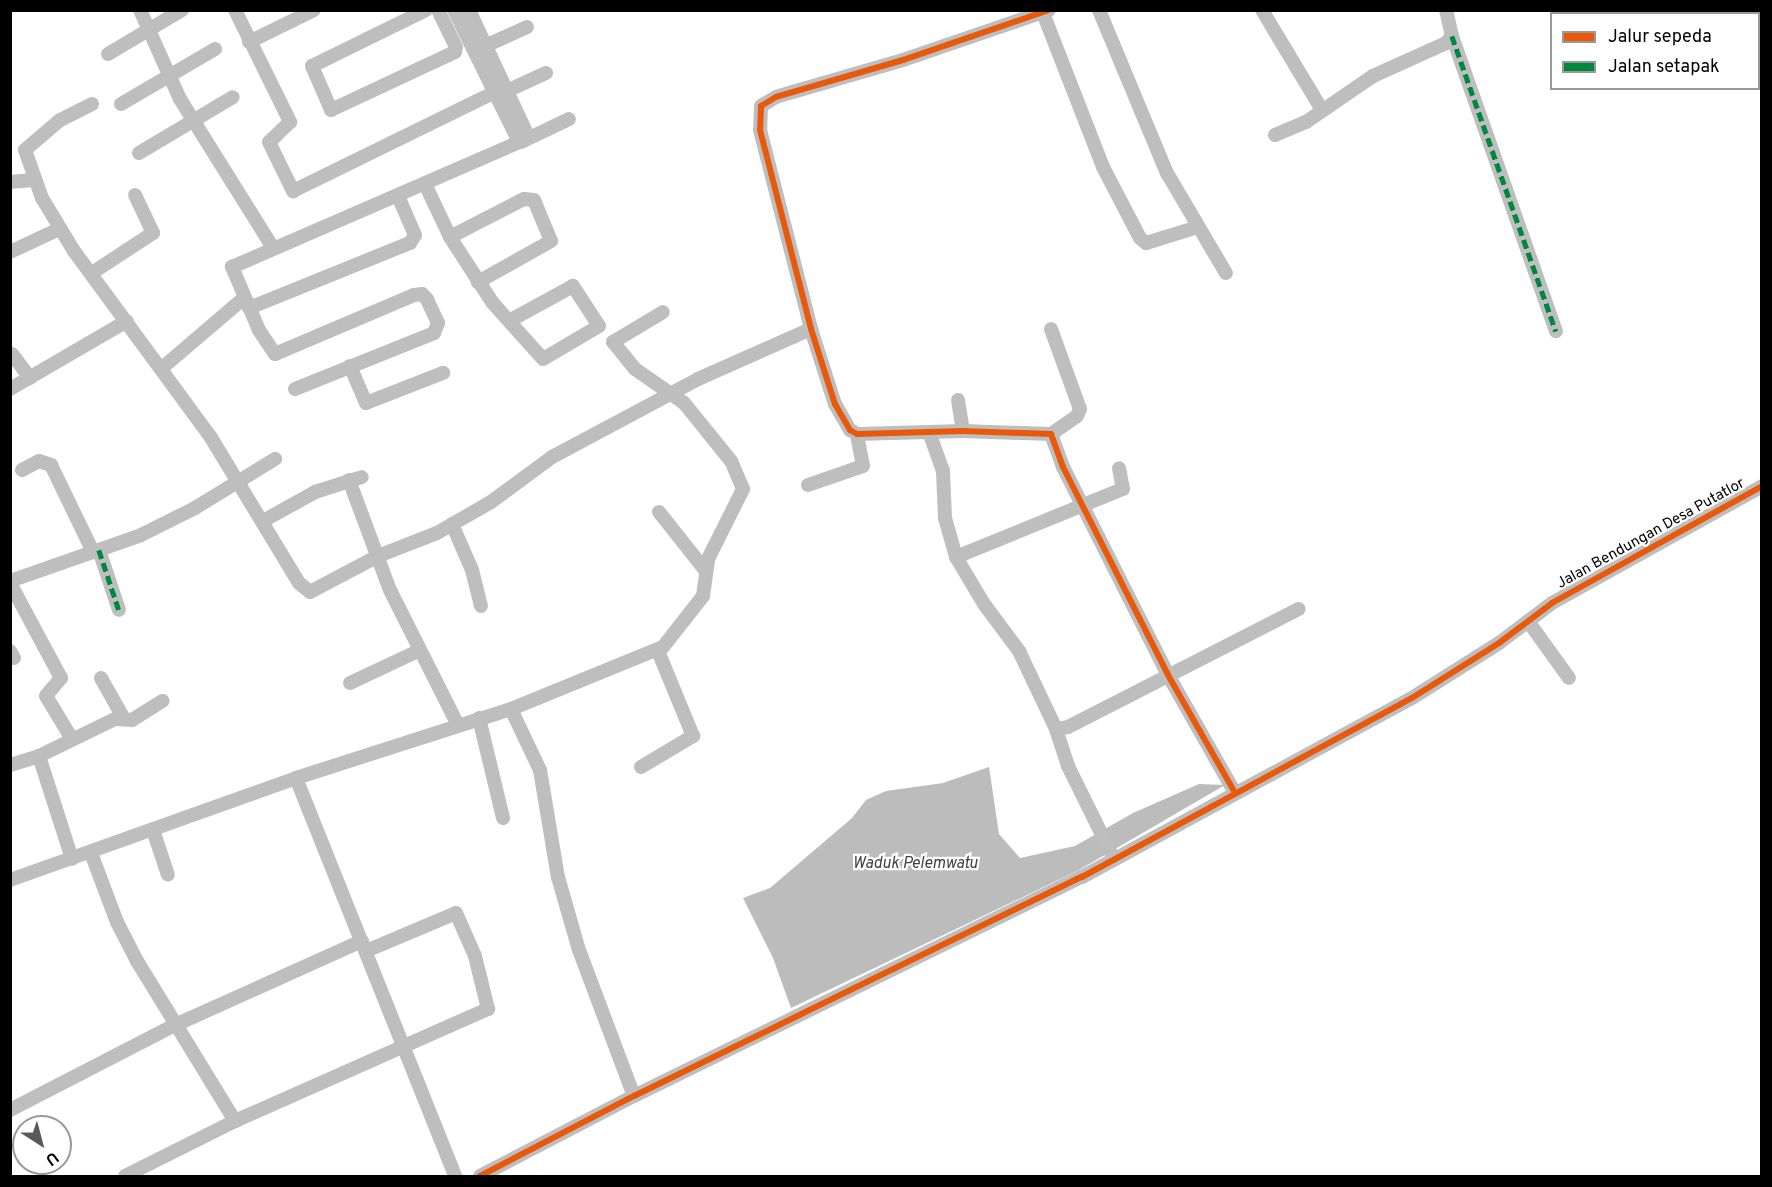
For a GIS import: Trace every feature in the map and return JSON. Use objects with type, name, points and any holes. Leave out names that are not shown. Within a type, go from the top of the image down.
[{"type":"street","points":[[140,10],[169,75],[193,120],[273,248]]},
{"type":"street","points":[[108,54],[182,10]]},
{"type":"street","points":[[235,10],[290,122],[269,142],[293,191],[501,92],[546,74]]},
{"type":"street","points":[[249,42],[314,10]]},
{"type":"street","points":[[426,10],[312,66],[331,110],[455,52],[438,10]]},
{"type":"street","points":[[469,10],[485,46],[501,92]]},
{"type":"street","points":[[1099,10],[1167,173],[1226,273]]},
{"type":"street","points":[[1262,10],[1322,110]]},
{"type":"street","points":[[1446,10],[1452,36],[1556,331]]},
{"type":"street","points":[[1051,329],[1080,410],[1077,416],[1052,434],[963,431],[857,434],[850,430],[836,404],[812,329],[760,130],[761,106],[789,92],[903,60],[1046,12],[1106,175],[1140,238],[1146,243],[1198,227]]},
{"type":"street","points":[[447,29],[457,17],[501,92],[524,140]]},
{"type":"street","points":[[485,46],[527,27]]},
{"type":"street","points":[[1275,135],[1306,122],[1373,76],[1406,63],[1452,36]]},
{"type":"street","points":[[121,104],[215,49]]},
{"type":"street","points":[[139,153],[233,97]]},
{"type":"street","points":[[92,104],[60,120],[28,146],[25,154],[34,180],[59,229],[162,368],[263,520],[299,583],[310,592],[378,556],[452,524],[552,457],[674,396],[698,380],[812,329]]},
{"type":"street","points":[[295,389],[434,333],[438,323],[427,299],[422,294],[414,295],[275,354],[247,303],[232,267],[399,196],[569,119]]},
{"type":"street","points":[[10,182],[34,180]]},
{"type":"street","points":[[422,185],[478,282],[543,359],[599,326],[573,286],[511,320]]},
{"type":"street","points":[[92,273],[153,234],[135,195]]},
{"type":"street","points":[[162,368],[247,303],[410,243],[415,235],[399,196]]},
{"type":"street","points":[[450,237],[524,199],[534,200],[551,242],[478,282]]},
{"type":"street","points":[[10,252],[59,229]]},
{"type":"street","points":[[10,880],[296,778],[511,709],[658,651],[703,596],[705,570],[743,489],[740,475],[674,396],[636,369],[613,342],[663,312]]},
{"type":"street","points":[[10,389],[127,321]]},
{"type":"street","points":[[12,354],[30,378]]},
{"type":"street","points":[[350,366],[366,403],[443,374]]},
{"type":"street","points":[[958,400],[963,431]]},
{"type":"street","points":[[929,432],[943,471],[945,518],[956,557],[984,604],[1019,651],[1056,729],[1071,774],[1114,859]]},
{"type":"street","points":[[808,485],[863,466],[857,434]]},
{"type":"street","points":[[1052,434],[1083,507],[1168,675],[1234,791]]},
{"type":"street","points":[[72,739],[46,696],[61,678],[10,582],[141,535],[275,459]]},
{"type":"street","points":[[22,470],[39,460],[51,465],[96,551],[119,610]]},
{"type":"street","points":[[956,557],[1124,489],[1119,468]]},
{"type":"street","points":[[263,520],[315,492],[356,478],[378,556],[398,609],[458,725]]},
{"type":"street","name":"Jalan Bendungan Desa Putatlor","points":[[480,1176],[634,1096],[1114,859],[1234,791],[1412,698],[1548,606],[1761,486]]},
{"type":"street","points":[[659,512],[705,570]]},
{"type":"street","points":[[452,524],[472,570],[481,606]]},
{"type":"street","points":[[1056,729],[1068,727],[1299,609]]},
{"type":"street","points":[[1528,621],[1569,678]]},
{"type":"street","points":[[350,683],[420,650]]},
{"type":"street","points":[[641,767],[693,736],[658,651]]},
{"type":"street","points":[[101,678],[124,719]]},
{"type":"street","points":[[10,765],[39,756],[115,719],[132,720],[162,701]]},
{"type":"street","points":[[511,709],[540,770],[558,877],[579,950],[634,1096]]},
{"type":"street","points":[[479,718],[503,819]]},
{"type":"street","points":[[39,756],[72,859]]},
{"type":"street","points":[[296,778],[455,1176]]},
{"type":"street","points":[[153,830],[168,874]]},
{"type":"street","points":[[91,853],[117,922],[175,1025],[235,1121]]},
{"type":"street","points":[[10,1110],[175,1025],[364,946],[452,913],[459,916],[475,956],[486,1012],[401,1045],[235,1121],[125,1176]]},
{"type":"water","name":"Waduk Pelemwatu","points":[[989,767],[999,834],[1020,858],[1075,846],[1133,813],[1199,784],[1225,785],[1079,870],[791,1008],[773,958],[743,898],[770,888],[852,818],[866,800],[886,791],[943,783]]},
{"type":"marked path","points":[[1452,36],[1556,331]]},
{"type":"marked path","points":[[99,550],[119,610]]},
{"type":"cycle path","points":[[1049,10],[903,60],[776,97],[761,106],[760,130],[811,329],[835,404],[850,430],[857,434],[963,431],[1051,434],[1063,467],[1168,675],[1234,791]]},
{"type":"cycle path","points":[[480,1176],[634,1096],[1082,877],[1412,698],[1499,643],[1552,603],[1762,486]]}]
